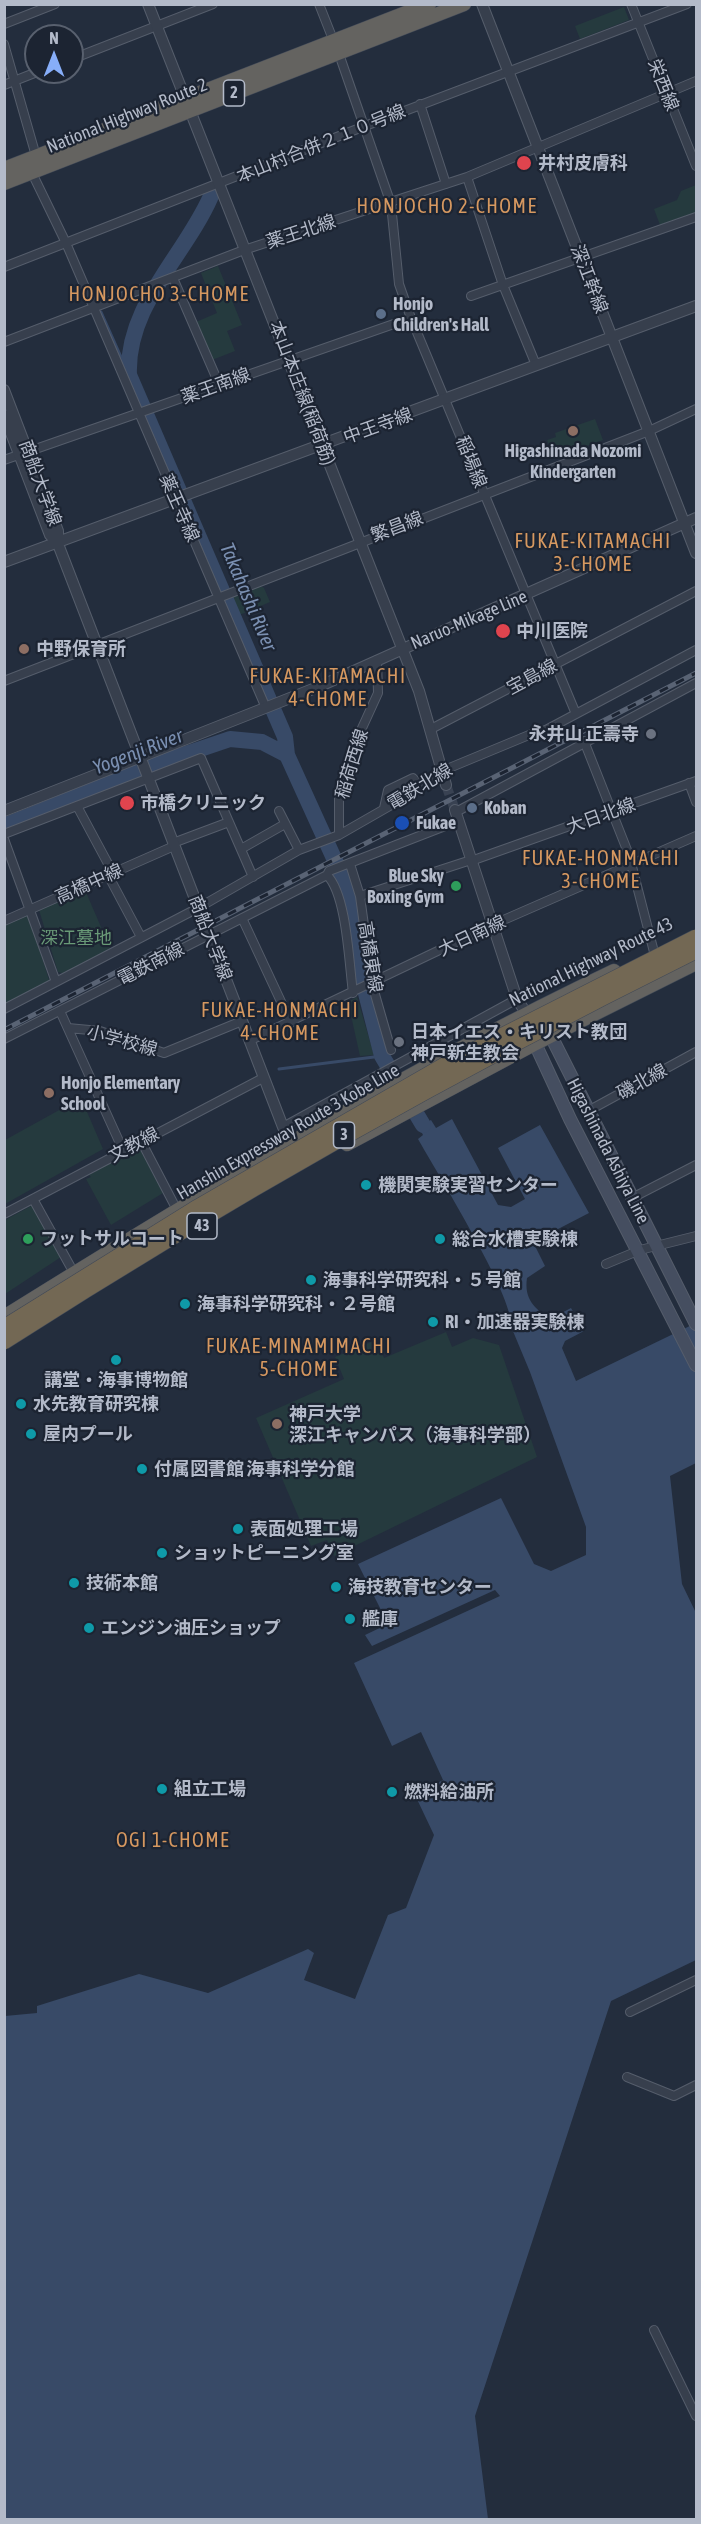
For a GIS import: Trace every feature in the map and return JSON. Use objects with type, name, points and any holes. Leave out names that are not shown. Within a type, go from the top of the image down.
[{"type":"highway","name":"National Highway Route 2","points":[[336,48],[429,4]]},
{"type":"highway","name":"National Highway Route 2","points":[[4,169],[188,104],[336,48],[464,4]]},
{"type":"highway","name":"National Highway Route 2","points":[[4,183],[32,173],[188,104]]},
{"type":"highway","name":"National Highway Route 43","points":[[4,1317],[292,1141],[388,1087],[526,1013],[696,930]]},
{"type":"highway","name":"Hanshin Expressway Route 3 Kobe Line","points":[[4,1327],[194,1209],[446,1064],[696,937]]},
{"type":"highway","name":"Hanshin Expressway Route 3 Kobe Line","points":[[4,1342],[200,1218],[343,1136],[504,1048],[696,951]]},
{"type":"highway","name":"43","points":[[4,1351],[122,1272],[304,1167],[534,1044],[696,963]]},
{"type":"main road","name":"Higashinada Ashiya Line","points":[[526,1013],[551,1036],[695,1322]]},
{"type":"main road","name":"Higashinada Ashiya Line","points":[[526,1013],[534,1044],[640,1250],[696,1365]]},
{"type":"street","points":[[4,24],[54,4]]},
{"type":"street","name":"本山本庄線(稲荷筋)","points":[[148,4],[220,183],[244,250],[290,359],[321,446],[402,649],[431,729],[446,785]]},
{"type":"street","points":[[84,54],[213,4]]},
{"type":"street","name":"稲場線","points":[[319,4],[391,204],[399,284],[411,318],[576,714]]},
{"type":"street","name":"深江幹線","points":[[482,4],[696,553]]},
{"type":"street","name":"栄西線","points":[[631,4],[696,166]]},
{"type":"street","name":"本山村合併２１０号線","points":[[4,267],[364,126],[687,4]]},
{"type":"street","points":[[4,44],[36,156]]},
{"type":"street","points":[[4,85],[24,77]]},
{"type":"street","name":"薬王北線","points":[[4,342],[244,250],[391,204],[467,177],[696,81]]},
{"type":"street","points":[[420,105],[446,184]]},
{"type":"street","name":"薬王寺線","points":[[32,173],[143,412],[219,598],[270,706]]},
{"type":"street","points":[[467,177],[503,285],[536,365]]},
{"type":"street","points":[[471,296],[696,217]]},
{"type":"street","points":[[169,280],[219,384]]},
{"type":"street","name":"中王寺線","points":[[4,562],[446,401],[696,306]]},
{"type":"street","name":"薬王南線","points":[[4,460],[411,318]]},
{"type":"street","name":"商船大学線","points":[[4,390],[50,535],[58,544],[98,645],[263,1078],[283,1127],[304,1167]]},
{"type":"street","name":"繁昌線","points":[[4,681],[649,431],[696,409]]},
{"type":"street","name":"商船大学線","points":[[4,415],[24,454]]},
{"type":"street","name":"Naruo-Mikage Line","points":[[4,811],[143,760],[526,596],[696,518]]},
{"type":"street","name":"宝島線","points":[[431,729],[696,591]]},
{"type":"street","name":"電鉄北線","points":[[299,850],[339,835],[422,788],[442,771],[541,730],[544,731],[696,650]]},
{"type":"street","name":"稲荷西線","points":[[339,835],[339,799],[357,739],[378,693],[377,660]]},
{"type":"street","points":[[347,865],[456,814],[584,741],[696,683]]},
{"type":"street","points":[[584,741],[631,864],[654,952]]},
{"type":"street","points":[[4,834],[149,776],[201,758],[253,877]]},
{"type":"street","points":[[384,808],[388,790],[413,778],[422,788]]},
{"type":"street","points":[[693,782],[696,802]]},
{"type":"street","name":"大日北線","points":[[360,896],[471,861],[693,782]]},
{"type":"street","points":[[77,806],[141,937]]},
{"type":"street","points":[[4,1009],[198,908],[299,850],[279,811]]},
{"type":"street","points":[[456,814],[517,999],[526,1013]]},
{"type":"street","name":"高橋中線","points":[[4,921],[229,822]]},
{"type":"street","points":[[241,849],[285,824]]},
{"type":"street","name":"大日南線","points":[[249,1041],[492,926],[696,837]]},
{"type":"street","points":[[4,839],[56,982]]},
{"type":"street","name":"電鉄南線","points":[[4,1039],[347,865]]},
{"type":"street","name":"高橋東線","points":[[347,865],[360,896],[371,984],[391,1050]]},
{"type":"street","points":[[328,873],[339,903],[354,992]]},
{"type":"street","points":[[242,918],[291,1023]]},
{"type":"street","points":[[283,1127],[517,999]]},
{"type":"street","points":[[60,1011],[123,1150]]},
{"type":"street","name":"小学校線","points":[[68,1028],[100,1031],[164,1053],[242,1021]]},
{"type":"street","name":"磯北線","points":[[588,1112],[696,1052]]},
{"type":"street","points":[[398,1063],[405,1078]]},
{"type":"street","name":"文教線","points":[[4,1214],[263,1078]]},
{"type":"street","points":[[141,1141],[177,1210]]},
{"type":"street","points":[[632,1198],[696,1165]]},
{"type":"street","points":[[33,1198],[74,1273]]},
{"type":"street","points":[[606,1264],[640,1250],[696,1236]]},
{"type":"street","points":[[630,2012],[696,1980]]},
{"type":"street","points":[[627,2077],[674,2096],[696,2085]]},
{"type":"street","points":[[654,2330],[696,2416]]},
{"type":"green space","points":[[624,7],[629,20],[580,39],[575,26]]},
{"type":"green space","points":[[696,185],[696,212],[660,225],[654,209],[677,200],[681,191]]},
{"type":"green space","points":[[218,266],[242,325],[227,331],[235,351],[212,360],[196,322],[217,313],[201,273]]},
{"type":"green space","points":[[595,419],[603,440],[554,458],[547,440],[556,437],[555,433]]},
{"type":"green space","points":[[261,586],[270,602],[237,616],[232,597]]},
{"type":"green space","name":"深江墓地","points":[[85,890],[111,950],[66,974],[58,972],[39,910]]},
{"type":"green space","points":[[23,916],[29,916],[50,983],[5,1007],[5,925]]},
{"type":"green space","points":[[357,997],[374,1055],[360,1056],[348,1002]]},
{"type":"green space","points":[[81,1098],[103,1149],[5,1204],[5,1140]]},
{"type":"green space","points":[[133,1150],[141,1151],[163,1193],[111,1225],[86,1179],[91,1177],[89,1175]]},
{"type":"green space","name":"フットサルコート","points":[[33,1205],[61,1257],[5,1294],[5,1220]]},
{"type":"green space","points":[[446,1332],[452,1347],[473,1338],[499,1345],[537,1457],[334,1556],[327,1540],[311,1546],[256,1418],[344,1379],[335,1357],[376,1340],[384,1358]]},
{"type":"water","points":[[452,1119],[498,1205],[511,1207],[525,1199],[498,1148],[540,1125],[589,1213],[533,1242],[545,1266],[527,1278],[526,1285],[531,1302],[539,1311],[550,1319],[571,1308],[584,1331],[565,1341],[562,1348],[576,1381],[696,1323],[696,1463],[670,1476],[682,1584],[696,1613],[696,1960],[611,2001],[475,2416],[488,2519],[5,2520],[5,2016],[37,2013],[37,2006],[139,1974],[208,1993],[308,1949],[314,1953],[304,1980],[355,1999],[388,1915],[406,1908],[434,1835],[415,1795],[443,1780],[421,1732],[392,1746],[354,1663],[500,1596],[495,1590],[372,1646],[365,1635],[388,1624],[358,1564],[501,1498],[534,1564],[551,1571],[586,1555],[586,1527],[530,1372],[510,1324],[508,1310],[500,1289],[472,1233],[418,1139],[423,1135],[419,1127],[431,1120],[436,1128]]},
{"type":"waterway","name":"Takahashi River","points":[[211,196],[200,218],[147,303],[137,326],[131,350],[129,375],[285,737],[287,755],[347,887],[358,962],[382,1056],[423,1125]]},
{"type":"waterway","points":[[101,312],[129,375]]},
{"type":"waterway","name":"Yogenji River","points":[[4,826],[165,761],[230,739],[262,742],[287,755]]},
{"type":"waterway","points":[[279,1069],[382,1056]]},
{"type":"tunnel","points":[[446,785],[455,810]]},
{"type":"railway","points":[[4,1030],[696,673]]},
{"type":"place","name":"井村皮膚科","points":[[524,163]]},
{"type":"place","name":"Honjo Children's Hall","points":[[381,314]]},
{"type":"place","name":"Higashinada Nozomi Kindergarten","points":[[573,431]]},
{"type":"place","name":"中川医院","points":[[503,631]]},
{"type":"place","name":"中野保育所","points":[[24,649]]},
{"type":"place","name":"永井山 正壽寺","points":[[651,734]]},
{"type":"place","name":"市橋クリニック","points":[[127,803]]},
{"type":"place","name":"Koban","points":[[472,808]]},
{"type":"place","name":"Fukae","points":[[402,823]]},
{"type":"place","name":"Blue Sky Boxing Gym","points":[[456,886]]},
{"type":"place","name":"日本イエス・キリスト教団 神戸新生教会","points":[[399,1042]]},
{"type":"place","name":"Honjo Elementary School","points":[[49,1093]]},
{"type":"place","name":"機関実験実習センター","points":[[366,1185]]},
{"type":"place","name":"フットサルコート","points":[[28,1239]]},
{"type":"place","name":"総合水槽実験棟","points":[[440,1239]]},
{"type":"place","name":"海事科学研究科・５号館","points":[[311,1280]]},
{"type":"place","name":"海事科学研究科・２号館","points":[[185,1304]]},
{"type":"place","name":"RI・加速器実験棟","points":[[433,1322]]},
{"type":"place","name":"講堂・海事博物館","points":[[116,1360]]},
{"type":"place","name":"水先教育研究棟","points":[[21,1404]]},
{"type":"place","name":"神戸大学 深江キャンパス（海事科学部）","points":[[277,1424]]},
{"type":"place","name":"屋内プール","points":[[31,1434]]},
{"type":"place","name":"付属図書館 海事科学分館","points":[[142,1469]]},
{"type":"place","name":"表面処理工場","points":[[238,1529]]},
{"type":"place","name":"ショットピーニング室","points":[[162,1553]]},
{"type":"place","name":"技術本館","points":[[74,1583]]},
{"type":"place","name":"海技教育センター","points":[[336,1587]]},
{"type":"place","name":"艦庫","points":[[350,1619]]},
{"type":"place","name":"エンジン油圧ショップ","points":[[89,1628]]},
{"type":"place","name":"組立工場","points":[[162,1789]]},
{"type":"place","name":"燃料給油所","points":[[392,1792]]},
{"type":"district","name":"HONJOCHO 2-CHOME","points":[[447,207]]},
{"type":"district","name":"HONJOCHO 3-CHOME","points":[[159,295]]},
{"type":"district","name":"FUKAE-KITAMACHI 3-CHOME","points":[[593,554]]},
{"type":"district","name":"FUKAE-KITAMACHI 4-CHOME","points":[[328,688]]},
{"type":"district","name":"FUKAE-HONMACHI 3-CHOME","points":[[601,870]]},
{"type":"district","name":"FUKAE-HONMACHI 4-CHOME","points":[[280,1022]]},
{"type":"district","name":"FUKAE-MINAMIMACHI 5-CHOME","points":[[299,1358]]},
{"type":"district","name":"OGI 1-CHOME","points":[[173,1841]]}]
